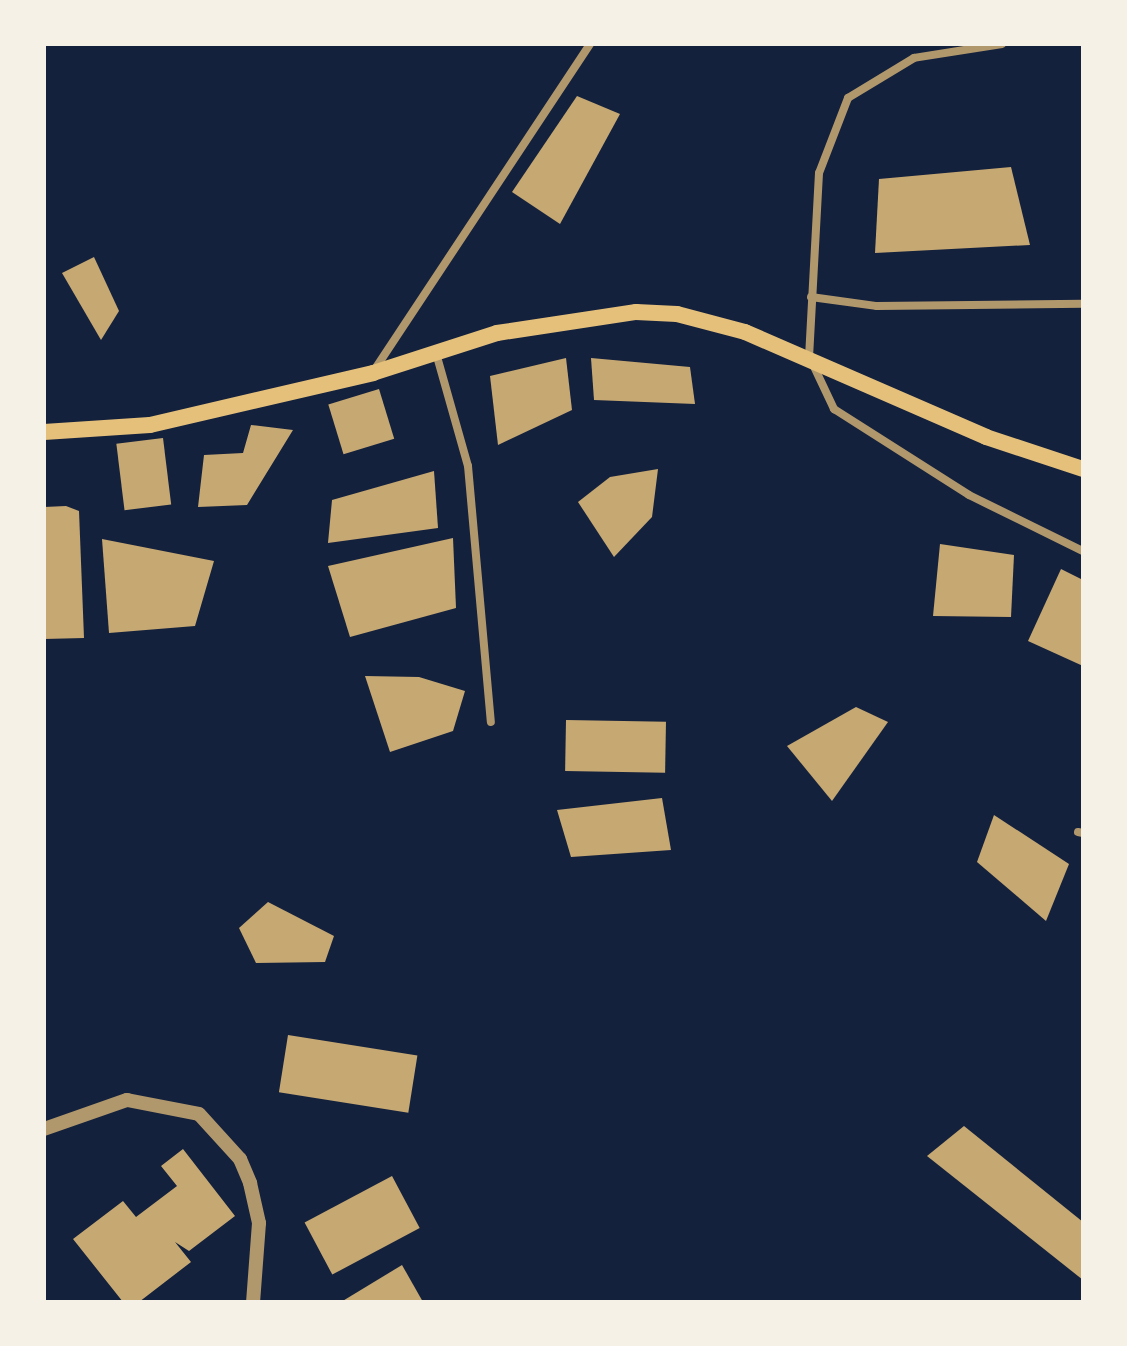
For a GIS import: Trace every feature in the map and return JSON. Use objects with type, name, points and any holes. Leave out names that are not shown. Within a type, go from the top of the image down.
[{"type":"main road","points":[[44,432],[150,425],[373,373],[436,352],[578,315],[636,312],[677,314],[809,356],[986,437],[1083,469]]},
{"type":"street","points":[[373,373],[590,44]]},
{"type":"street","points":[[1002,44],[914,58],[848,98],[819,173],[809,356],[834,409],[969,495],[1083,551]]},
{"type":"street","points":[[811,297],[877,306],[1083,304]]},
{"type":"street","points":[[436,352],[468,466],[491,722]]},
{"type":"street","points":[[44,1129],[127,1100],[199,1114],[240,1159],[250,1183],[259,1223],[253,1302]]},
{"type":"building","points":[[577,96],[620,114],[560,224],[512,192]]},
{"type":"building","points":[[1011,167],[1030,245],[875,253],[879,179]]},
{"type":"building","points":[[94,257],[119,311],[101,340],[62,273]]},
{"type":"building","points":[[566,358],[572,410],[498,445],[490,376]]},
{"type":"building","points":[[591,358],[690,367],[695,404],[594,400]]},
{"type":"building","points":[[379,389],[394,439],[344,454],[328,404]]},
{"type":"building","points":[[251,425],[293,430],[247,505],[198,507],[204,455],[243,453]]},
{"type":"building","points":[[163,438],[171,505],[125,510],[116,444]]},
{"type":"building","points":[[658,469],[652,517],[614,557],[578,502],[610,477]]},
{"type":"building","points":[[434,471],[438,528],[328,543],[332,500]]},
{"type":"building","points":[[66,506],[79,511],[84,638],[44,639],[44,507]]},
{"type":"building","points":[[453,538],[456,608],[350,637],[328,566]]},
{"type":"building","points":[[102,539],[214,561],[195,626],[109,633]]},
{"type":"building","points":[[940,544],[1014,555],[1011,617],[933,616]]},
{"type":"building","points":[[1061,569],[1083,580],[1083,666],[1028,641]]},
{"type":"building","points":[[365,676],[419,677],[465,691],[453,731],[390,752]]},
{"type":"building","points":[[856,707],[888,722],[832,801],[787,746]]},
{"type":"building","points":[[566,720],[666,722],[665,773],[565,771]]},
{"type":"building","points":[[662,798],[671,850],[571,857],[557,810]]},
{"type":"building","points":[[994,815],[1069,864],[1046,921],[977,862]]},
{"type":"building","points":[[268,902],[334,936],[325,962],[256,963],[239,928]]},
{"type":"building","points":[[288,1035],[417,1055],[408,1113],[279,1092]]},
{"type":"building","points":[[964,1126],[1083,1222],[1083,1280],[927,1156]]},
{"type":"building","points":[[183,1149],[235,1216],[189,1251],[175,1242],[191,1262],[139,1302],[123,1302],[73,1239],[123,1201],[136,1217],[177,1186],[161,1166]]},
{"type":"building","points":[[392,1176],[420,1228],[332,1275],[305,1222]]},
{"type":"building","points":[[402,1265],[423,1302],[341,1302]]}]
